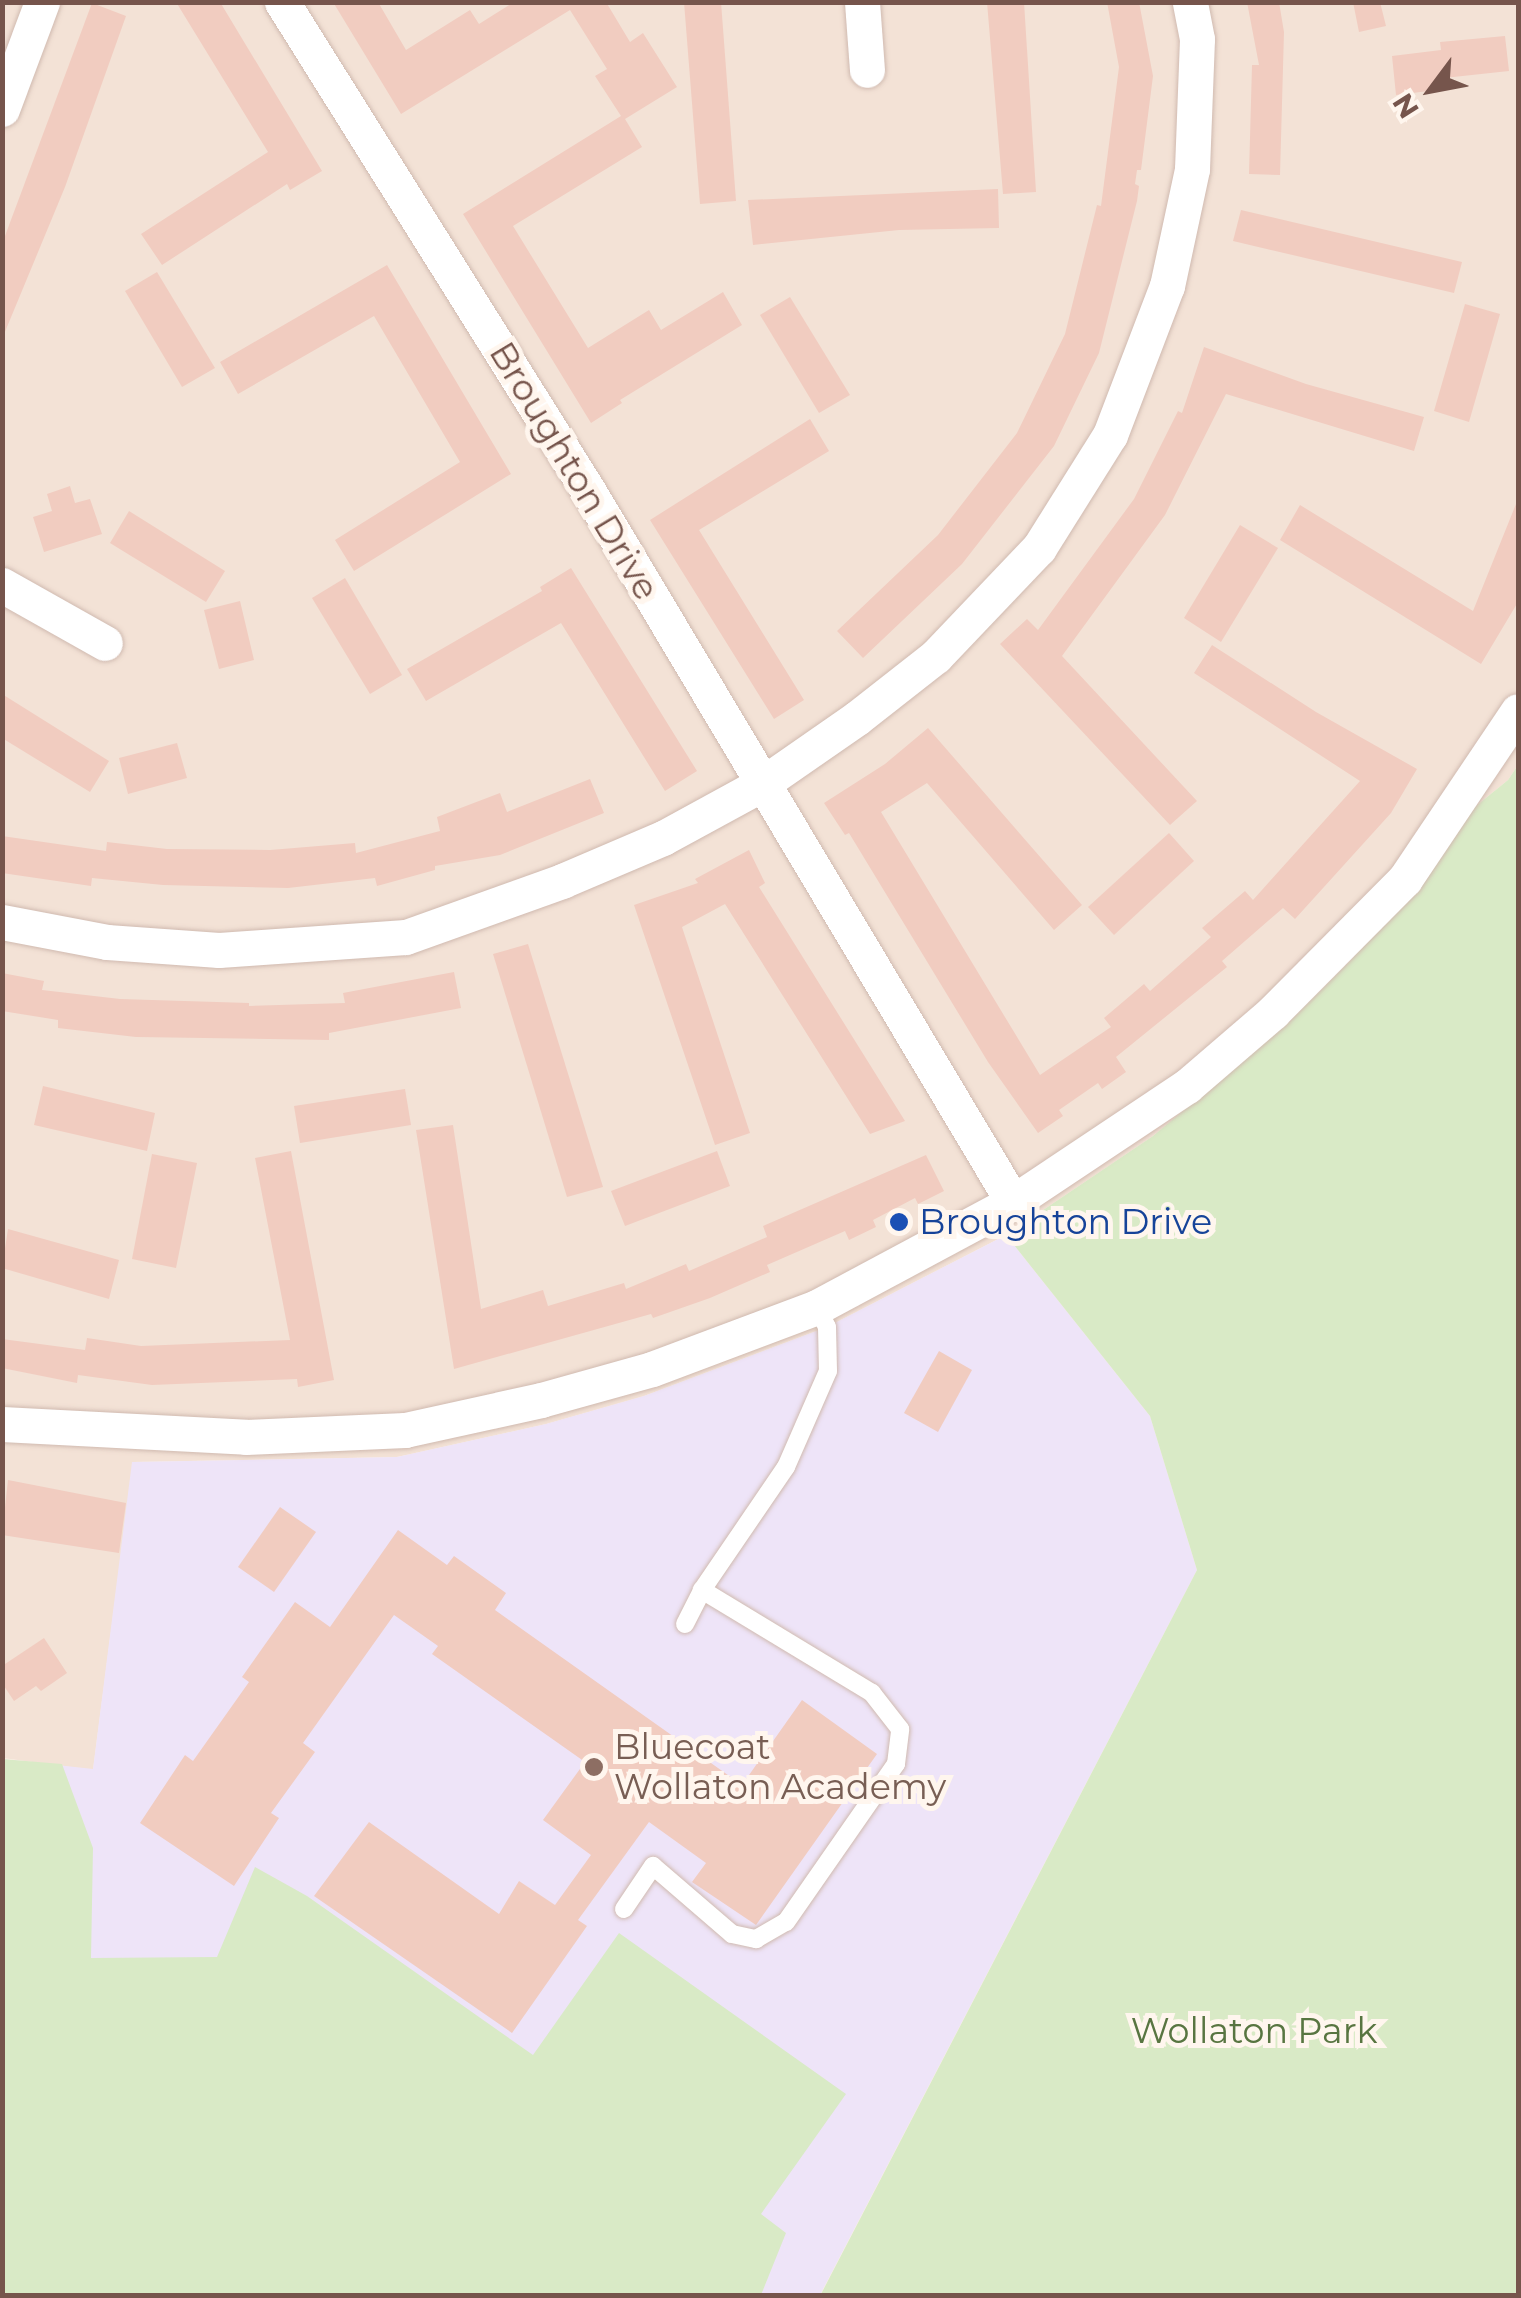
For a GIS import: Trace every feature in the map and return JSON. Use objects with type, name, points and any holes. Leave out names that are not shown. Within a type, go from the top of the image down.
[{"type":"street","points":[[2,109],[42,2]]},
{"type":"street","name":"Broughton Drive","points":[[282,2],[589,492],[1013,1202]]},
{"type":"street","points":[[862,2],[867,70]]},
{"type":"street","points":[[2,922],[107,942],[219,950],[406,937],[562,882],[646,846],[762,784],[936,656],[1039,548],[1110,435],[1168,286],[1192,169],[1197,39],[1190,2]]},
{"type":"street","points":[[2,585],[104,643]]},
{"type":"street","points":[[2,1424],[246,1437],[405,1430],[541,1400],[652,1369],[817,1307],[1013,1202],[1187,1086],[1273,1012],[1406,879],[1518,711]]},
{"type":"lane","points":[[685,1624],[702,1590],[786,1468],[828,1372],[827,1327],[817,1307]]},
{"type":"lane","points":[[624,1909],[653,1866],[732,1934],[756,1940],[786,1922],[896,1764],[900,1729],[872,1693],[702,1590]]},
{"type":"shaded area","points":[[2,3],[1518,3],[1518,765],[1508,780],[1476,806],[1351,960],[1222,1080],[1153,1136],[1006,1235],[827,1327],[644,1396],[546,1424],[397,1457],[133,1462],[93,1770],[3,1758]]},
{"type":"shaded area","name":"Bluecoat Wollaton Academy","points":[[1006,1235],[1150,1416],[1197,1570],[820,2295],[3,2295],[2,1759],[93,1769],[132,1462],[397,1457],[546,1424],[644,1396],[827,1327]]},
{"type":"green space","name":"Wollaton Park","points":[[1518,765],[1518,2295],[820,2296],[1197,1570],[1150,1416],[1006,1235],[1153,1136],[1289,1022],[1351,960],[1476,806],[1508,780]]},
{"type":"green space","points":[[2,1759],[62,1764],[93,1848],[91,1958],[217,1957],[255,1867],[307,1896],[533,2055],[619,1933],[846,2094],[761,2214],[786,2233],[761,2295],[3,2295]]},
{"type":"building","points":[[176,2],[220,2],[322,171],[290,190],[287,184],[162,265],[141,234],[268,152]]},
{"type":"building","points":[[333,2],[378,2],[406,50],[470,10],[479,24],[514,2],[606,2],[630,42],[643,33],[677,87],[625,119],[642,147],[513,226],[588,348],[649,310],[661,330],[723,292],[742,325],[620,400],[622,403],[591,423],[463,214],[621,116],[595,76],[607,69],[570,10],[401,114]]},
{"type":"building","points":[[684,2],[721,2],[736,201],[700,204]]},
{"type":"building","points":[[987,2],[1024,2],[1036,192],[1003,194]]},
{"type":"building","points":[[1107,2],[1139,2],[1153,76],[1141,170],[1137,170],[1135,184],[1139,186],[1137,201],[1099,353],[1054,446],[962,564],[863,658],[837,631],[938,535],[1017,433],[1065,334],[1097,205],[1101,206],[1119,67]]},
{"type":"building","points":[[1247,2],[1279,2],[1284,32],[1280,175],[1249,174],[1252,65],[1259,65]]},
{"type":"building","points":[[1353,2],[1380,2],[1386,26],[1359,32]]},
{"type":"building","points":[[92,3],[126,16],[65,187],[2,339],[2,244]]},
{"type":"building","points":[[1505,36],[1509,71],[1444,78],[1445,89],[1396,95],[1392,56],[1441,50],[1440,42]]},
{"type":"building","points":[[998,189],[999,228],[899,230],[753,245],[748,200]]},
{"type":"building","points":[[1241,210],[1462,262],[1454,293],[1233,241]]},
{"type":"building","points":[[387,265],[511,474],[354,571],[335,540],[460,462],[374,316],[238,394],[220,362]]},
{"type":"building","points":[[157,272],[215,368],[182,387],[125,291]]},
{"type":"building","points":[[790,297],[850,395],[819,413],[760,315]]},
{"type":"building","points":[[1465,304],[1500,314],[1469,422],[1434,411]]},
{"type":"building","points":[[1204,347],[1306,384],[1424,417],[1414,451],[1226,394],[1165,515],[1062,656],[1197,801],[1170,825],[1000,644],[1027,619],[1038,630],[1134,499],[1178,411],[1182,413]]},
{"type":"building","points":[[810,419],[829,451],[699,530],[804,700],[774,719],[650,520]]},
{"type":"building","points":[[70,486],[75,503],[90,499],[102,534],[44,552],[33,517],[52,511],[47,494]]},
{"type":"building","points":[[1518,499],[1518,602],[1481,664],[1280,540],[1300,505],[1473,611]]},
{"type":"building","points":[[129,511],[225,571],[206,602],[110,543]]},
{"type":"building","points":[[1240,525],[1278,548],[1221,642],[1184,618]]},
{"type":"building","points":[[571,568],[697,771],[665,791],[561,623],[426,701],[407,669],[542,591],[540,587]]},
{"type":"building","points":[[345,578],[402,675],[370,694],[312,598]]},
{"type":"building","points":[[240,601],[254,660],[219,669],[204,610]]},
{"type":"building","points":[[1212,645],[1316,712],[1417,769],[1391,813],[1295,919],[1283,908],[1222,961],[1227,967],[1116,1057],[1126,1072],[1102,1089],[1098,1083],[1059,1110],[1063,1116],[1038,1133],[988,1062],[849,833],[845,835],[824,803],[885,764],[928,728],[1082,905],[1054,930],[927,783],[881,812],[1040,1075],[1111,1027],[1104,1018],[1144,984],[1150,991],[1211,937],[1202,928],[1245,891],[1253,900],[1360,781],[1194,673]]},
{"type":"building","points":[[2,694],[109,761],[90,792],[2,738]]},
{"type":"building","points":[[177,743],[187,778],[128,794],[119,758]]},
{"type":"building","points":[[590,779],[604,813],[500,855],[435,866],[435,870],[377,886],[375,878],[288,888],[163,885],[92,878],[91,886],[2,873],[2,836],[106,851],[107,842],[167,849],[270,850],[355,843],[356,853],[440,831],[437,817],[500,793],[507,812]]},
{"type":"building","points":[[1169,833],[1194,861],[1114,935],[1088,907]]},
{"type":"building","points":[[749,850],[765,883],[759,887],[905,1121],[870,1134],[725,904],[682,927],[750,1133],[715,1145],[634,905],[698,883],[695,879]]},
{"type":"building","points":[[528,944],[603,1187],[567,1197],[493,954]]},
{"type":"building","points":[[454,972],[461,1008],[329,1033],[329,1040],[136,1037],[58,1028],[58,1020],[2,1011],[2,973],[44,981],[42,990],[249,1006],[345,1003],[343,993]]},
{"type":"building","points":[[43,1086],[155,1113],[147,1151],[34,1125]]},
{"type":"building","points":[[405,1089],[411,1125],[300,1143],[294,1106]]},
{"type":"building","points":[[453,1125],[481,1309],[543,1290],[548,1306],[624,1283],[626,1289],[686,1264],[689,1271],[767,1237],[763,1226],[926,1155],[944,1191],[918,1204],[915,1198],[873,1220],[876,1227],[849,1240],[845,1231],[767,1265],[770,1272],[710,1298],[653,1318],[651,1314],[454,1369],[416,1130]]},
{"type":"building","points":[[291,1151],[334,1380],[298,1387],[297,1379],[152,1385],[78,1375],[77,1383],[2,1368],[2,1339],[85,1350],[87,1338],[141,1346],[290,1340],[255,1158]]},
{"type":"building","points":[[717,1151],[730,1186],[625,1226],[611,1191]]},
{"type":"building","points":[[152,1154],[197,1163],[176,1268],[132,1259]]},
{"type":"building","points":[[8,1229],[119,1260],[109,1299],[2,1268]]},
{"type":"building","points":[[939,1351],[972,1370],[938,1432],[904,1413]]},
{"type":"building","points":[[8,1480],[126,1503],[119,1553],[2,1535]]},
{"type":"building","points":[[280,1507],[316,1532],[274,1592],[238,1567]]},
{"type":"building","points":[[398,1530],[447,1565],[454,1556],[506,1593],[495,1610],[742,1785],[802,1700],[877,1754],[756,1925],[692,1882],[706,1863],[649,1822],[578,1920],[587,1926],[512,2033],[314,1896],[369,1822],[499,1914],[519,1881],[555,1905],[591,1855],[543,1820],[585,1762],[432,1654],[438,1646],[394,1615],[303,1743],[315,1752],[271,1813],[279,1818],[234,1886],[140,1823],[185,1755],[193,1761],[249,1682],[242,1677],[295,1602],[330,1627]]},
{"type":"building","points":[[44,1638],[67,1673],[41,1691],[36,1686],[14,1701],[2,1683],[2,1666]]},
{"type":"place","name":"Broughton Drive","points":[[899,1222]]},
{"type":"place","name":"Bluecoat Wollaton Academy","points":[[594,1767]]}]
